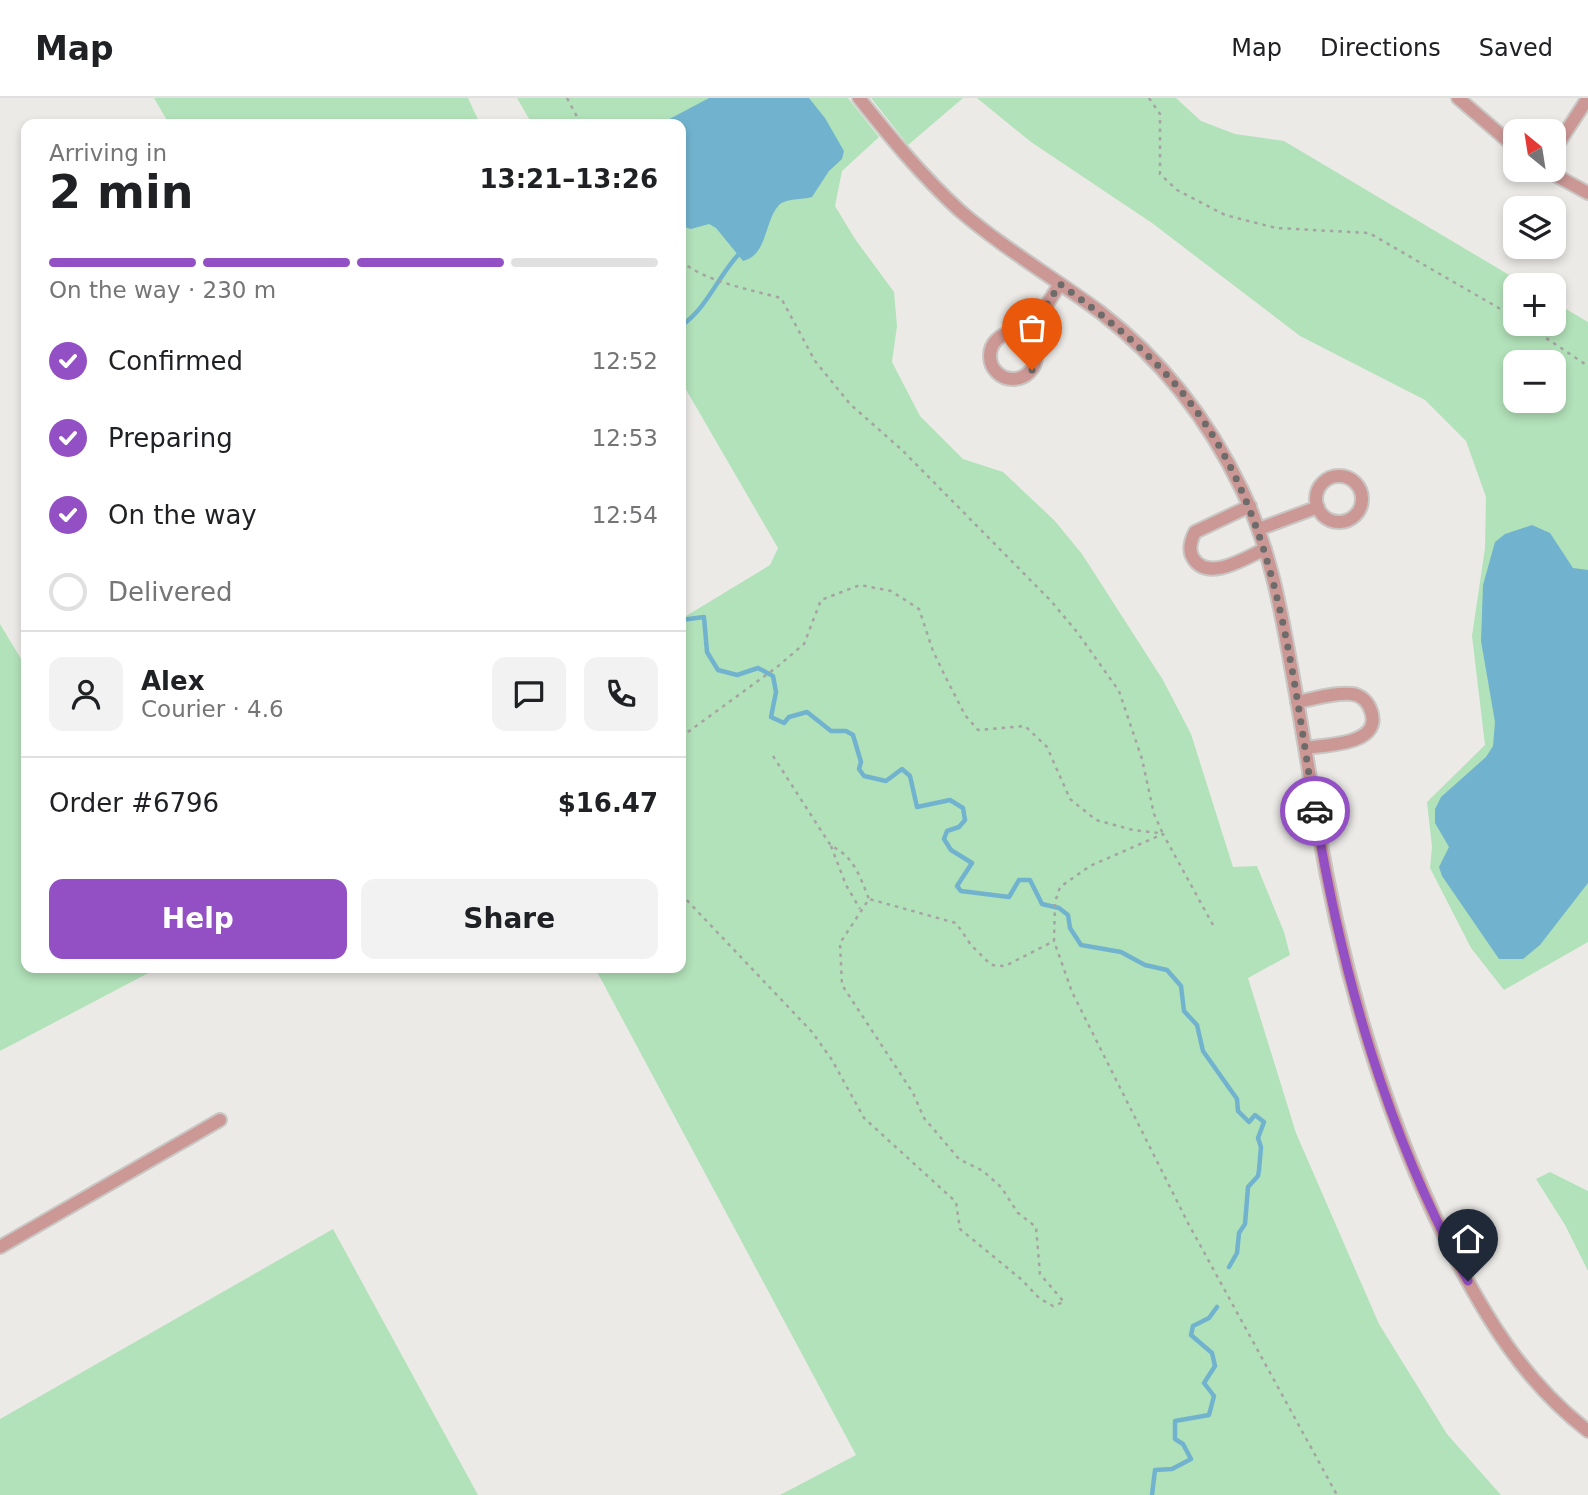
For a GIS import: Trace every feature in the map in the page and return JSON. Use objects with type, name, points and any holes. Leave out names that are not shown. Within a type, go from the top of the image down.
[{"type":"street","points":[[859,98],[917,168],[958,209],[1122,330],[1177,385],[1215,440],[1250,506],[1280,601],[1322,853],[1345,963],[1390,1111],[1412,1167],[1458,1263],[1500,1337],[1538,1387],[1588,1430]]},
{"type":"street","points":[[1458,98],[1503,137]]},
{"type":"street","points":[[1566,132],[1588,98]]},
{"type":"street","points":[[1566,181],[1588,193]]},
{"type":"street","points":[[1026,337],[1060,284]]},
{"type":"street","points":[[1250,506],[1195,532],[1191,543],[1192,557],[1200,566],[1216,569],[1265,549]]},
{"type":"street","points":[[1259,529],[1318,507]]},
{"type":"street","points":[[1297,702],[1350,694],[1364,699],[1372,713],[1372,725],[1368,732],[1356,740],[1305,748]]},
{"type":"street","points":[[0,1247],[220,1120]]},
{"type":"path","points":[[567,98],[578,119]]},
{"type":"path","points":[[1149,98],[1160,114],[1160,174],[1177,190],[1225,215],[1276,228],[1370,233],[1503,310]]},
{"type":"path","points":[[686,265],[729,283],[780,298],[815,361],[850,404],[902,450],[1051,601],[1077,632],[1119,691],[1142,759],[1154,814],[1213,926]]},
{"type":"path","points":[[1543,336],[1588,366]]},
{"type":"path","points":[[686,733],[776,668],[804,643],[821,600],[860,585],[891,591],[919,609],[933,651],[945,676],[965,715],[978,730],[1026,726],[1047,747],[1070,799],[1096,820],[1133,830],[1163,834]]},
{"type":"path","points":[[773,757],[831,846],[846,885],[860,909]]},
{"type":"path","points":[[1163,834],[1090,866],[1060,887],[1055,902],[1054,942],[1072,992],[1199,1244],[1337,1495]]},
{"type":"path","points":[[831,846],[843,851],[854,865],[869,899]]},
{"type":"path","points":[[686,899],[812,1032],[832,1060],[864,1118],[956,1202],[960,1229],[1040,1298],[1053,1306],[1064,1302],[1040,1274],[1036,1227],[1018,1213],[1001,1187],[983,1171],[959,1159],[924,1118],[913,1093],[842,985],[840,943],[869,899]]},
{"type":"path","points":[[869,899],[957,923],[971,945],[991,965],[1005,966],[1054,942]]},
{"type":"green space","points":[[154,98],[468,98],[478,119],[166,119]]},
{"type":"green space","points":[[517,98],[848,98],[879,137],[842,171],[835,206],[855,239],[894,292],[897,326],[892,362],[920,416],[963,459],[1003,472],[1054,520],[1082,554],[1163,680],[1191,734],[1233,867],[1257,866],[1284,932],[1290,955],[1248,978],[1296,1133],[1379,1324],[1447,1434],[1501,1495],[780,1495],[856,1455],[598,973],[686,973],[686,616],[770,565],[778,548],[686,390],[686,119],[529,119]]},
{"type":"green space","points":[[871,98],[963,98],[908,145]]},
{"type":"green space","points":[[977,98],[1176,98],[1201,121],[1235,134],[1284,141],[1506,273],[1503,273],[1503,336],[1566,336],[1566,309],[1588,322],[1588,942],[1504,990],[1471,948],[1430,868],[1432,847],[1427,802],[1485,745],[1472,636],[1485,548],[1486,497],[1466,441],[1425,400],[1300,336],[1152,223],[1031,142]]},
{"type":"green space","points":[[0,624],[21,659],[21,973],[148,973],[0,1051]]},
{"type":"green space","points":[[1550,1172],[1588,1191],[1588,1271],[1565,1225],[1536,1179]]},
{"type":"green space","points":[[333,1229],[478,1495],[0,1495],[0,1419]]},
{"type":"water","points":[[709,98],[809,98],[825,118],[844,151],[842,159],[829,171],[812,197],[790,200],[779,205],[757,252],[743,261],[716,228],[709,224],[691,229],[686,228],[686,119],[669,119]]},
{"type":"water","points":[[1532,525],[1550,533],[1573,568],[1588,570],[1588,883],[1540,945],[1523,959],[1499,959],[1442,876],[1439,867],[1449,847],[1435,823],[1435,809],[1441,797],[1486,757],[1493,746],[1495,722],[1481,641],[1483,585],[1495,542],[1505,534]]},
{"type":"waterway","points":[[686,322],[705,302],[738,255]]},
{"type":"waterway","points":[[686,619],[704,617],[707,652],[718,670],[737,675],[758,668],[773,676],[776,692],[771,717],[784,723],[789,717],[807,712],[831,731],[846,731],[853,735],[861,762],[859,769],[864,776],[886,781],[902,769],[910,776],[917,807],[950,800],[963,808],[965,820],[959,827],[947,831],[944,839],[951,850],[972,863],[957,886],[961,891],[1009,897],[1019,880],[1030,880],[1042,904],[1059,908],[1068,915],[1070,928],[1081,945],[1121,952],[1145,965],[1167,970],[1181,986],[1184,1011],[1197,1025],[1203,1051],[1237,1099],[1238,1111],[1249,1122],[1255,1115],[1264,1122],[1258,1138],[1261,1147],[1258,1176],[1248,1187],[1245,1224],[1239,1233],[1237,1253],[1229,1267]]},
{"type":"waterway","points":[[1152,1495],[1155,1470],[1172,1469],[1191,1459],[1183,1444],[1175,1439],[1175,1421],[1209,1415],[1214,1396],[1204,1383],[1215,1366],[1212,1353],[1191,1335],[1193,1326],[1209,1318],[1217,1307]]},
{"type":"way so far","points":[[1032,370],[1035,348],[1026,337],[1060,284],[1122,330],[1142,349],[1177,385],[1201,418],[1243,492],[1261,534],[1280,601],[1315,811]]},
{"type":"route","points":[[1315,811],[1343,952],[1357,1007],[1390,1111],[1431,1209],[1468,1281]]}]
